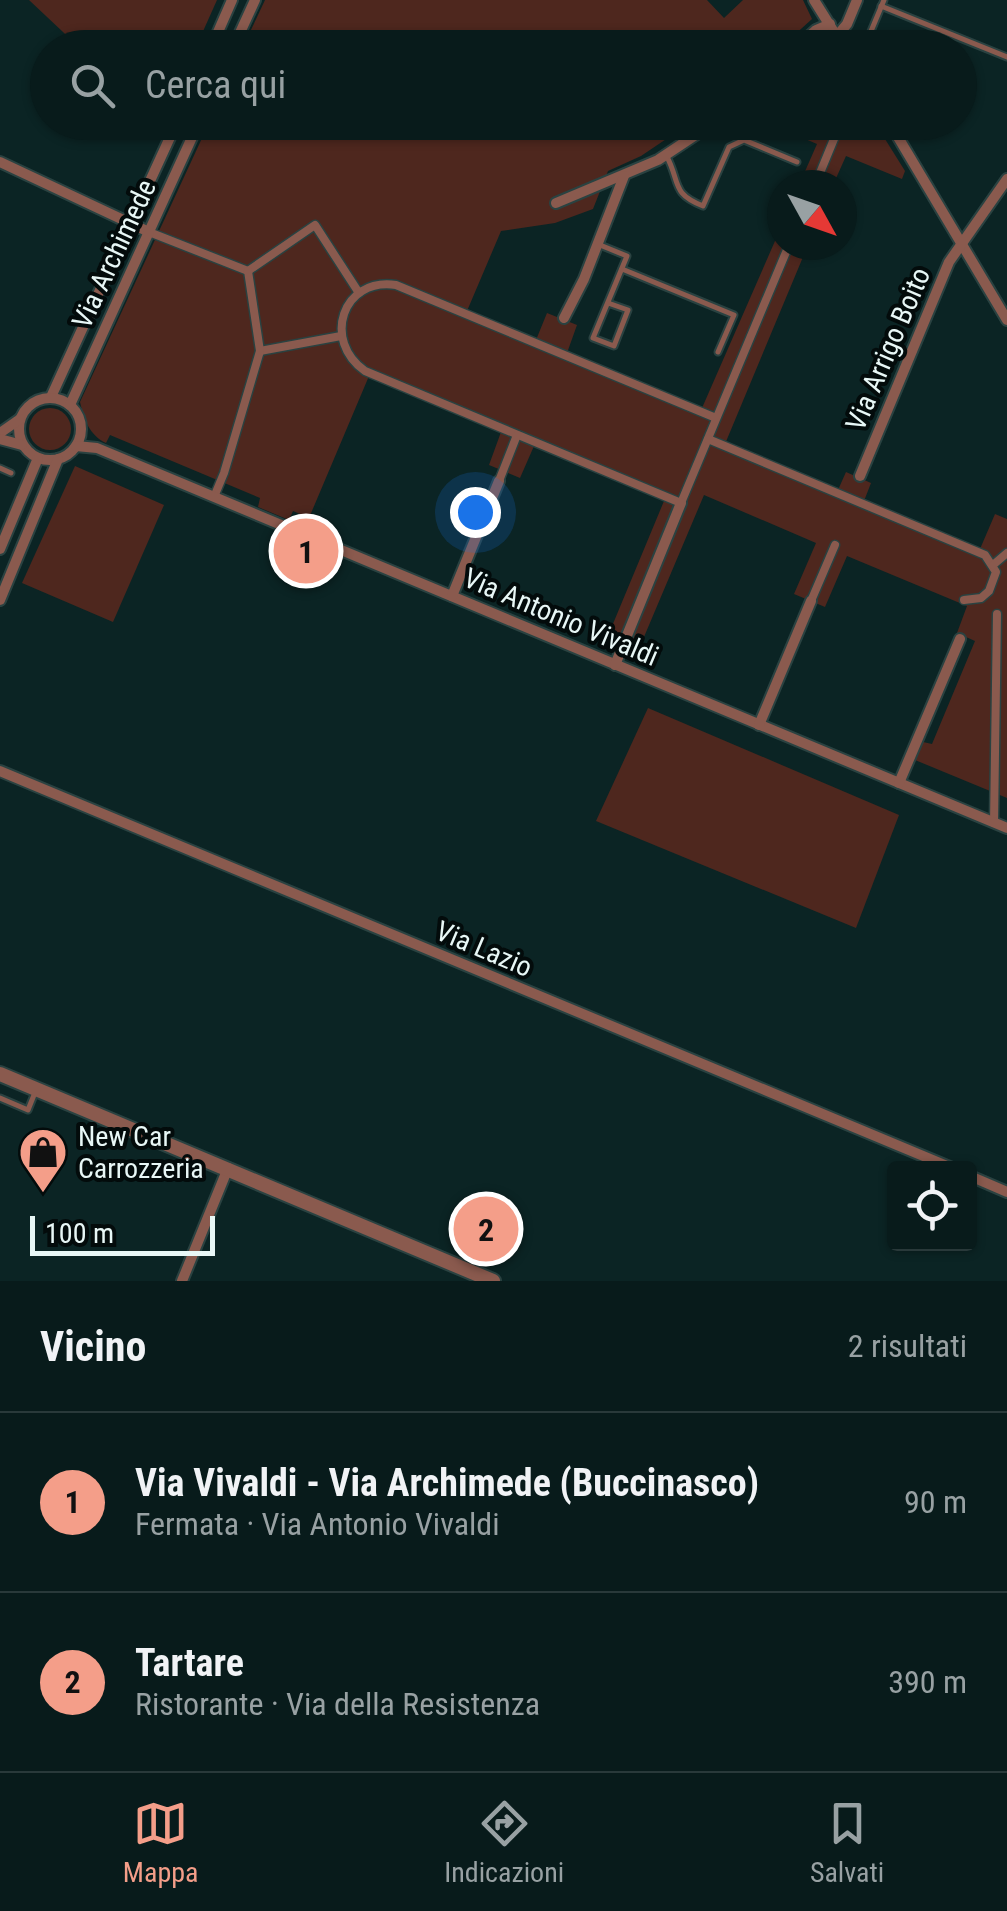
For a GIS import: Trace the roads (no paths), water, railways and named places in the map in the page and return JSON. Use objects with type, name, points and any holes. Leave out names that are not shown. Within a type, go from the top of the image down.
[{"type":"street","points":[[219,30],[232,0]]},
{"type":"street","points":[[241,30],[255,0]]},
{"type":"street","points":[[814,0],[834,30]]},
{"type":"street","points":[[842,30],[857,0]]},
{"type":"street","points":[[822,30],[830,24]]},
{"type":"street","name":"Via Archimede","points":[[51,397],[168,140]]},
{"type":"street","name":"Via Archimede","points":[[70,404],[191,140]]},
{"type":"street","points":[[556,203],[625,176],[689,140]]},
{"type":"street","points":[[820,170],[833,140]]},
{"type":"street","points":[[900,140],[1007,320]]},
{"type":"street","points":[[0,162],[149,232],[248,272]]},
{"type":"street","points":[[564,318],[625,176]]},
{"type":"street","name":"Via Arrigo Boito","points":[[860,476],[948,262],[1007,179]]},
{"type":"street","points":[[248,272],[315,225],[358,293]]},
{"type":"street","points":[[616,665],[783,260]]},
{"type":"street","points":[[214,497],[260,351],[248,272]]},
{"type":"street","points":[[681,503],[365,371],[347,355],[342,336],[349,302],[358,293],[384,283],[408,289],[716,418]]},
{"type":"street","points":[[998,306],[1007,296]]},
{"type":"street","points":[[260,351],[342,336]]},
{"type":"street","points":[[0,600],[58,459],[76,446],[80,434],[80,423],[70,404],[51,397],[32,403],[0,436],[22,445],[38,458],[58,459]]},
{"type":"street","points":[[20,418],[22,445]]},
{"type":"street","name":"Via Antonio Vivaldi","points":[[80,434],[96,448]]},
{"type":"street","points":[[452,596],[517,435]]},
{"type":"street","points":[[708,439],[985,555],[996,572],[989,591],[981,598],[964,600]]},
{"type":"street","name":"Via Antonio Vivaldi","points":[[76,446],[96,448],[1007,828]]},
{"type":"street","points":[[0,549],[38,458]]},
{"type":"street","points":[[759,724],[835,545]]},
{"type":"street","points":[[993,565],[1007,553]]},
{"type":"street","points":[[994,823],[997,614]]},
{"type":"street","points":[[899,783],[960,639]]},
{"type":"street","name":"Via Lazio","points":[[0,772],[935,1161]]},
{"type":"street","points":[[0,1074],[493,1281]]},
{"type":"street","points":[[182,1281],[228,1168]]},
{"type":"street","points":[[977,1179],[1007,1192]]},
{"type":"lane","points":[[871,30],[882,3],[944,30]]},
{"type":"lane","points":[[977,44],[1007,57]]},
{"type":"lane","points":[[666,155],[682,198],[703,206],[729,147],[744,140],[797,162]]},
{"type":"lane","points":[[598,244],[627,256],[593,338],[614,346],[628,310],[608,303]]},
{"type":"lane","points":[[622,269],[734,315],[718,352]]},
{"type":"lane","points":[[0,468],[11,473]]},
{"type":"lane","points":[[0,1098],[28,1110],[37,1089]]},
{"type":"place","name":"Via Vivaldi - Via Archimede (Buccinasco)","points":[[306,551]]},
{"type":"place","name":"New Car Carrozzeria","points":[[43,1194]]},
{"type":"place","name":"Tartare","points":[[486,1229]]}]
